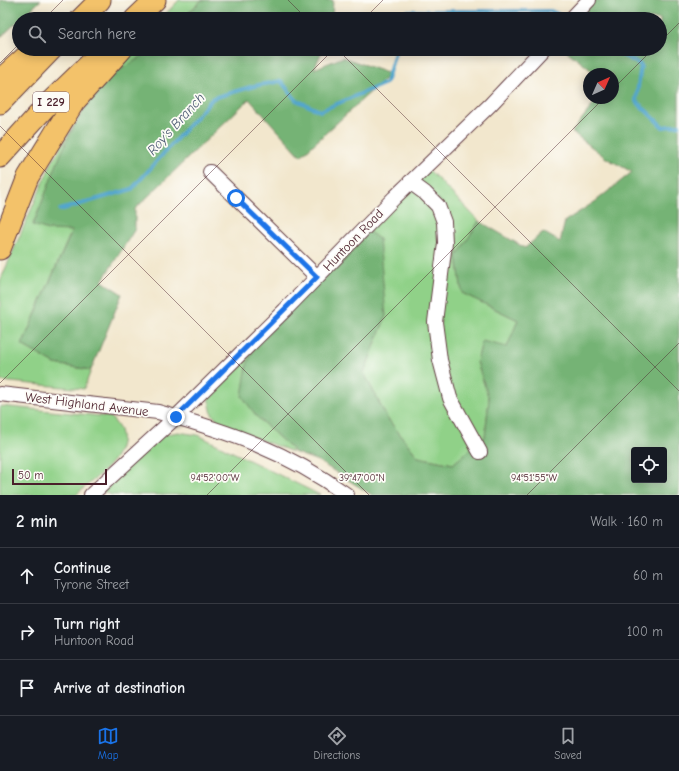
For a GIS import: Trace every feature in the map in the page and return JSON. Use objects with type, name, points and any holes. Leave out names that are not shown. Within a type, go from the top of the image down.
[{"type":"highway","points":[[143,12],[156,0]]},
{"type":"highway","points":[[149,12],[156,0]]},
{"type":"highway","points":[[0,80],[26,56]]},
{"type":"highway","name":"I 229","points":[[0,103],[45,56]]},
{"type":"highway","name":"I 229","points":[[0,157],[49,103],[98,56]]},
{"type":"highway","points":[[0,249],[10,220],[32,171],[74,102],[116,56]]},
{"type":"street","points":[[578,12],[589,0]]},
{"type":"street","name":"Huntoon Road","points":[[91,495],[176,417],[410,182],[490,105],[536,56]]},
{"type":"street","points":[[210,172],[317,277]]},
{"type":"street","points":[[410,182],[426,193],[438,206],[444,222],[445,243],[435,322],[440,360],[450,398],[480,452]]},
{"type":"street","name":"West Highland Avenue","points":[[0,394],[158,412],[176,417],[227,432],[280,453],[324,478],[347,495]]},
{"type":"green space","points":[[0,0],[41,0],[28,12],[12,12],[12,27],[0,38]]},
{"type":"green space","points":[[179,0],[202,0],[189,12],[168,12]]},
{"type":"green space","points":[[202,0],[333,0],[332,12],[189,12]]},
{"type":"green space","points":[[590,0],[679,0],[679,495],[372,495],[318,461],[296,453],[257,417],[242,396],[247,365],[258,337],[364,228],[379,239],[386,316],[364,373],[387,418],[418,457],[453,464],[485,437],[489,399],[477,362],[482,341],[507,347],[518,320],[462,293],[457,256],[479,221],[525,248],[543,232],[560,242],[565,221],[596,201],[632,172],[606,158],[572,132],[593,104],[619,104],[619,68],[588,68],[573,56],[667,56],[667,12],[578,12]]},
{"type":"green space","points":[[125,56],[144,56],[104,82]]},
{"type":"green space","points":[[142,56],[320,56],[314,69],[343,57],[390,74],[301,156],[249,99],[135,209],[135,229],[102,281],[122,294],[91,370],[55,364],[22,345],[72,231],[48,230],[33,225],[62,151],[71,132],[91,98],[109,78]]},
{"type":"green space","points":[[75,123],[33,224],[48,230],[72,230],[22,345],[55,364],[91,370],[84,389],[0,381],[0,281],[52,162]]},
{"type":"green space","points":[[426,167],[479,221],[457,256],[462,293],[518,320],[507,348],[482,342],[477,362],[489,399],[485,437],[453,464],[418,457],[387,418],[364,373],[386,316],[364,228]]},
{"type":"green space","points":[[258,337],[257,417],[296,453],[222,426],[212,414],[208,397],[212,384]]},
{"type":"green space","points":[[0,406],[111,417],[120,430],[121,440],[119,449],[115,458],[108,467],[76,495],[0,495]]},
{"type":"green space","points":[[178,432],[198,435],[320,495],[112,495],[102,491],[162,435]]},
{"type":"waterway","name":"Roy's Branch","points":[[408,12],[553,12]]},
{"type":"waterway","name":"Roy's Branch","points":[[60,210],[132,189],[213,98],[254,86],[281,81],[296,100],[320,111],[386,83],[394,56]]},
{"type":"waterway","name":"Roy's Branch","points":[[624,56],[641,65],[636,101],[663,127],[679,125]]},
{"type":"route","points":[[176,417],[317,277],[236,198]]}]
